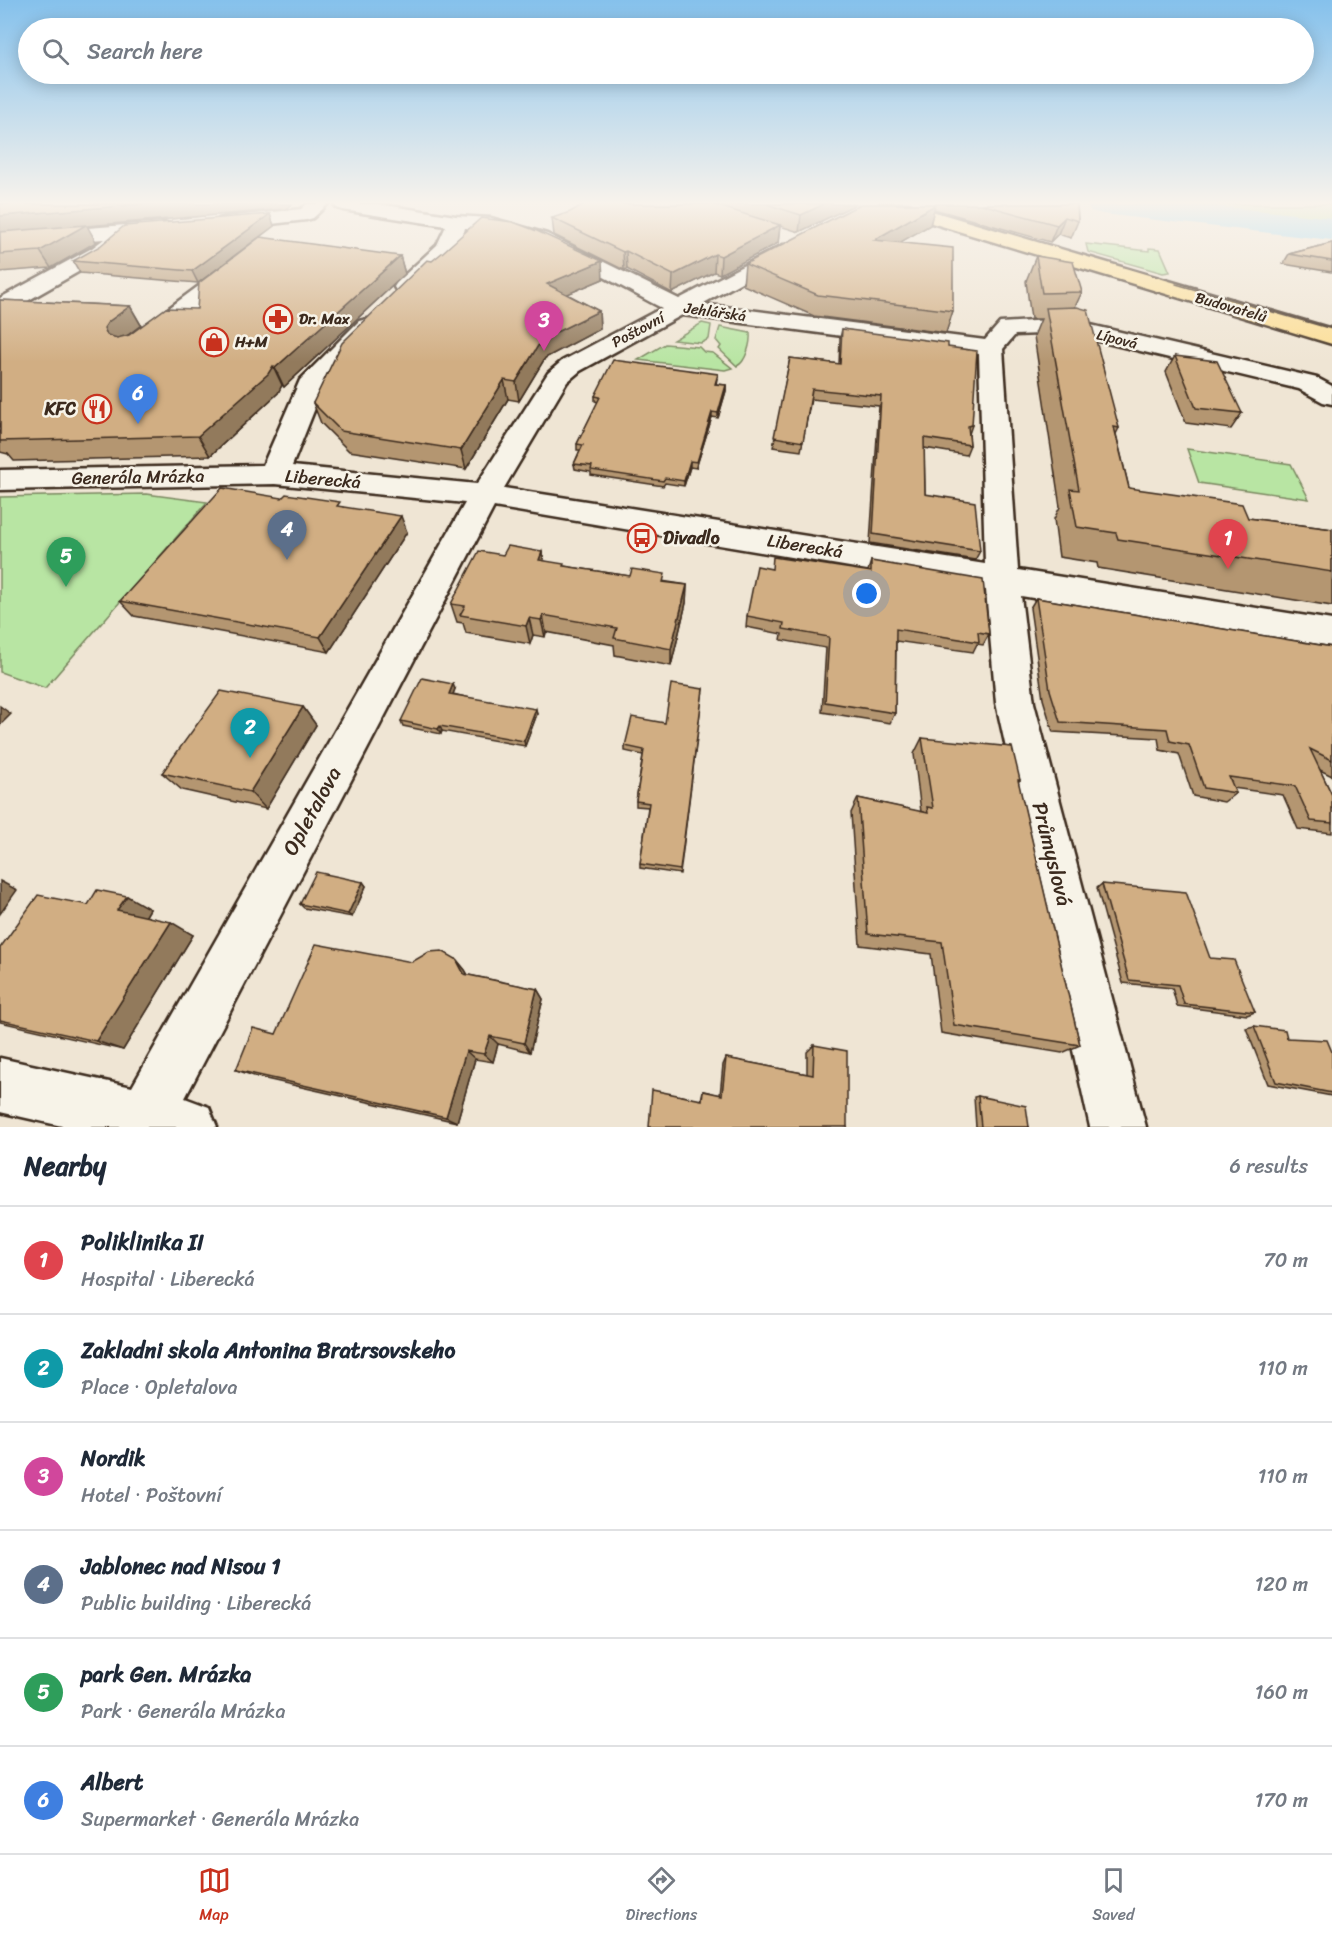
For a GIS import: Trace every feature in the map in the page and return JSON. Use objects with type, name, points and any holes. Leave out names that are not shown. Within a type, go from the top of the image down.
[{"type":"main road","name":"Budovatelů","points":[[1064,257],[1332,337]]},
{"type":"street","points":[[0,307],[91,257]]},
{"type":"street","points":[[130,348],[251,257]]},
{"type":"street","points":[[275,474],[313,380],[437,257]]},
{"type":"street","name":"Jehlářská","points":[[577,257],[680,308],[991,348]]},
{"type":"street","name":"Poštovní","points":[[485,495],[557,378],[571,366],[773,257]]},
{"type":"street","name":"Lípová","points":[[991,348],[1008,328],[1065,326],[1308,383],[1332,396]]},
{"type":"street","points":[[991,348],[1002,579]]},
{"type":"street","name":"Liberecká","points":[[275,474],[485,495],[1332,634]]},
{"type":"street","name":"Generála Mrázka","points":[[0,480],[275,474]]},
{"type":"street","name":"Opletalova","points":[[159,1123],[485,495]]},
{"type":"street","name":"Průmyslová","points":[[1002,579],[1015,703],[1118,1127]]},
{"type":"street","points":[[0,1085],[159,1123]]},
{"type":"green space","points":[[1104,257],[1163,257],[1170,272],[1163,273]]},
{"type":"green space","points":[[702,323],[711,325],[709,339],[701,343],[673,340]]},
{"type":"green space","points":[[720,327],[750,333],[747,352],[743,361],[737,366],[719,349],[721,346],[716,340]]},
{"type":"green space","points":[[665,344],[699,347],[704,352],[713,353],[732,368],[725,370],[638,360]]},
{"type":"green space","points":[[1187,449],[1291,464],[1309,499],[1199,483]]},
{"type":"green space","points":[[146,494],[207,502],[45,688],[0,672],[0,497]]},
{"type":"building","points":[[81,257],[212,257],[192,271],[73,261]]},
{"type":"building","points":[[234,257],[399,257],[275,368],[273,366],[268,374],[198,436],[0,441],[0,300],[130,306],[108,322],[104,328],[107,335],[117,338],[129,335],[166,308],[197,309],[199,283]]},
{"type":"building","points":[[437,257],[592,257],[602,261],[547,284],[599,311],[542,339],[516,382],[504,380],[461,450],[341,431],[313,403],[342,343],[427,260],[432,261]]},
{"type":"building","points":[[637,257],[710,257],[673,275]]},
{"type":"building","points":[[759,257],[953,257],[953,311],[818,295],[745,264]]},
{"type":"building","points":[[1036,257],[1073,262],[1082,292],[1042,293]]},
{"type":"building","points":[[1305,257],[1332,257],[1332,261]]},
{"type":"building","points":[[1077,307],[1088,310],[1119,428],[1114,427],[1129,488],[1242,504],[1248,518],[1332,529],[1332,572],[1118,539],[1116,533],[1077,527],[1070,489],[1079,490],[1046,308]]},
{"type":"building","points":[[842,329],[948,343],[948,347],[977,351],[972,425],[968,426],[970,445],[924,438],[925,494],[975,502],[980,551],[873,534],[881,396],[812,389],[803,442],[774,437],[790,358],[840,364]]},
{"type":"building","points":[[1175,356],[1217,361],[1242,413],[1196,408]]},
{"type":"building","points":[[613,360],[718,374],[715,384],[726,385],[718,413],[712,412],[697,462],[690,461],[684,481],[665,478],[663,481],[591,470],[592,466],[574,464],[583,445],[577,444],[600,397],[595,396]]},
{"type":"building","points":[[222,488],[282,498],[286,494],[340,502],[337,506],[401,516],[320,637],[120,601]]},
{"type":"building","points":[[508,546],[542,552],[539,560],[564,564],[563,566],[630,576],[632,569],[665,574],[663,582],[687,585],[671,649],[614,638],[617,628],[543,615],[541,620],[529,618],[526,626],[460,615],[465,606],[451,604],[479,551],[503,555]]},
{"type":"building","points":[[773,557],[871,572],[871,561],[983,580],[989,634],[978,632],[979,642],[896,629],[895,713],[825,702],[829,637],[783,629],[784,623],[747,616],[757,566],[772,569]]},
{"type":"building","points":[[1036,598],[1332,647],[1332,760],[1310,749],[1332,795],[1332,823],[1311,821],[1295,786],[1229,777],[1236,793],[1204,788],[1189,745],[1170,741],[1167,729],[1060,722],[1050,690]]},
{"type":"building","points":[[422,678],[453,684],[449,694],[536,709],[524,741],[440,726],[438,729],[401,721]]},
{"type":"building","points":[[671,684],[703,689],[680,870],[640,864],[649,803],[636,801],[644,750],[625,746],[632,717],[665,723]]},
{"type":"building","points":[[221,691],[303,707],[250,792],[162,773]]},
{"type":"building","points":[[922,738],[1012,747],[1080,1045],[954,1025],[942,942],[868,934],[858,798],[928,813],[927,807],[933,808]]},
{"type":"building","points":[[316,872],[363,882],[348,914],[300,904]]},
{"type":"building","points":[[1102,884],[1186,892],[1210,958],[1234,960],[1255,1012],[1184,1004],[1178,985],[1129,980]]},
{"type":"building","points":[[97,890],[127,896],[117,910],[171,922],[96,1041],[0,1020],[0,948],[38,895],[88,905]]},
{"type":"building","points":[[316,944],[412,962],[429,952],[442,951],[456,959],[464,974],[537,989],[524,1043],[490,1036],[484,1054],[466,1051],[446,1117],[236,1070],[253,1028],[276,1034]]},
{"type":"building","points":[[1254,1026],[1285,1030],[1287,1038],[1327,1040],[1332,1052],[1332,1093],[1276,1082]]},
{"type":"building","points":[[814,1045],[847,1051],[847,1127],[649,1127],[652,1090],[702,1100],[703,1091],[722,1095],[726,1058],[813,1075]]},
{"type":"building","points":[[978,1096],[1026,1106],[1029,1127],[981,1127]]},
{"type":"tram line","points":[[1176,284],[1332,329]]},
{"type":"place","name":"Dr. Max","points":[[278,319]]},
{"type":"place","name":"H+M","points":[[214,342]]},
{"type":"place","name":"Nordik","points":[[544,351]]},
{"type":"place","name":"KFC","points":[[97,409]]},
{"type":"place","name":"Albert","points":[[138,424]]},
{"type":"place","name":"Divadlo","points":[[642,538]]},
{"type":"place","name":"Jablonec nad Nisou 1","points":[[287,560]]},
{"type":"place","name":"Poliklinika II","points":[[1228,569]]},
{"type":"place","name":"park Gen. Mrázka","points":[[66,587]]},
{"type":"place","name":"Zakladni skola Antonina Bratrsovskeho","points":[[250,758]]}]
